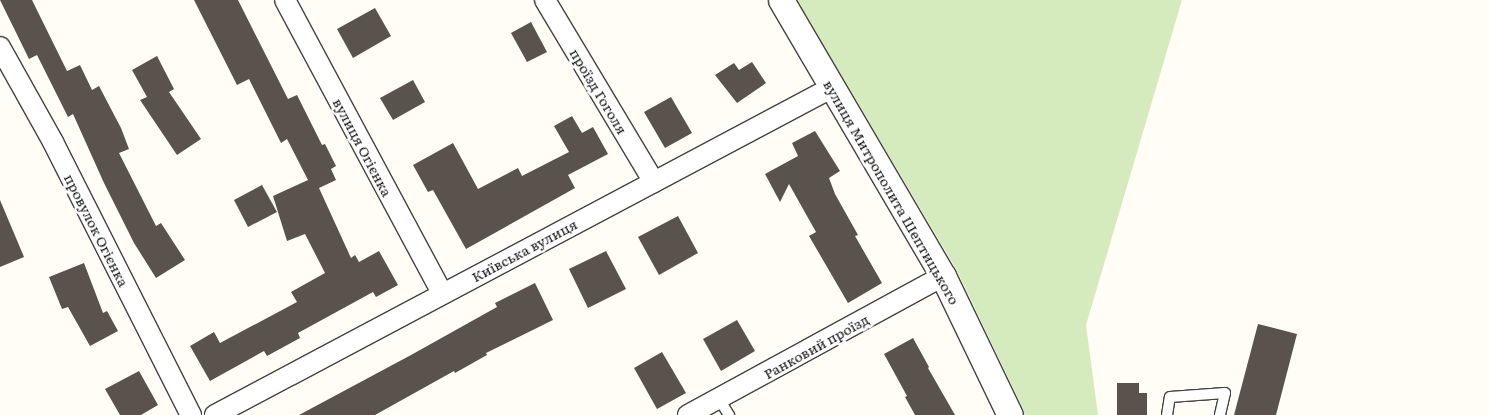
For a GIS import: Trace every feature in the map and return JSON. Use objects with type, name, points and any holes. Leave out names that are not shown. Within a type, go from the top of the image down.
[{"type":"street","name":"вулиця Огієнка","points":[[285,0],[442,293]]},
{"type":"street","name":"проїзд Гоголя","points":[[544,0],[654,182]]},
{"type":"street","name":"вулиця Митрополита Шептицького","points":[[781,0],[943,276],[1010,415]]},
{"type":"street","name":"провулок Огієнка","points":[[0,47],[53,142],[191,415]]},
{"type":"street","name":"Київська вулиця","points":[[215,415],[832,87]]},
{"type":"street","name":"Ранковий проїзд","points":[[688,415],[724,407],[943,276]]},
{"type":"lane","points":[[1167,415],[1170,397],[1225,393],[1220,415]]},
{"type":"green space","points":[[797,0],[1182,0],[1086,325],[1098,415],[1026,415],[956,269]]},
{"type":"building","points":[[0,0],[32,0],[67,71],[80,65],[92,90],[99,86],[121,128],[129,149],[119,153],[156,226],[161,223],[185,260],[156,278],[134,243],[73,114],[68,117],[37,55],[29,59]]},
{"type":"building","points":[[194,0],[238,0],[288,99],[297,95],[322,145],[325,144],[336,166],[331,169],[336,180],[319,188],[351,258],[355,255],[359,262],[379,251],[398,285],[376,297],[373,292],[298,333],[300,338],[267,356],[264,351],[210,381],[190,346],[214,332],[220,343],[297,302],[291,292],[325,273],[305,234],[287,241],[273,196],[308,180],[287,139],[281,143],[249,79],[237,85]]},
{"type":"building","points":[[375,8],[391,36],[353,58],[337,29]]},
{"type":"building","points":[[531,22],[547,52],[527,62],[511,33]]},
{"type":"building","points":[[157,56],[174,89],[169,92],[201,139],[177,155],[140,100],[147,97],[132,70]]},
{"type":"building","points":[[752,62],[766,83],[737,103],[715,75],[734,63],[739,70]]},
{"type":"building","points":[[413,80],[425,102],[393,120],[380,98]]},
{"type":"building","points":[[671,97],[692,133],[665,148],[644,112]]},
{"type":"building","points":[[572,116],[582,133],[593,127],[608,154],[568,175],[575,188],[466,249],[433,190],[428,192],[413,165],[453,143],[478,189],[518,168],[522,176],[569,152],[554,126]]},
{"type":"building","points":[[815,131],[840,171],[829,178],[835,194],[858,235],[855,236],[882,283],[848,303],[809,236],[816,232],[789,184],[780,202],[765,174],[798,156],[792,143]]},
{"type":"building","points":[[262,185],[277,212],[248,227],[234,200]]},
{"type":"building","points":[[0,200],[24,257],[0,267]]},
{"type":"building","points":[[678,216],[698,253],[659,275],[638,237]]},
{"type":"building","points":[[606,251],[626,289],[588,308],[569,269]]},
{"type":"building","points":[[84,263],[103,313],[107,311],[118,331],[90,346],[68,307],[62,309],[49,277]]},
{"type":"building","points":[[535,283],[553,320],[486,353],[487,355],[455,373],[454,371],[375,415],[299,415],[497,307],[495,303]]},
{"type":"building","points":[[737,320],[755,351],[721,371],[703,339]]},
{"type":"building","points":[[1258,324],[1297,334],[1276,415],[1234,415]]},
{"type":"building","points":[[913,338],[955,415],[915,415],[905,397],[907,396],[884,354]]},
{"type":"building","points":[[662,352],[686,393],[657,409],[634,368]]},
{"type":"building","points":[[139,371],[158,405],[141,415],[120,415],[105,389]]},
{"type":"building","points":[[1117,383],[1139,383],[1139,393],[1147,393],[1147,415],[1117,415]]}]
